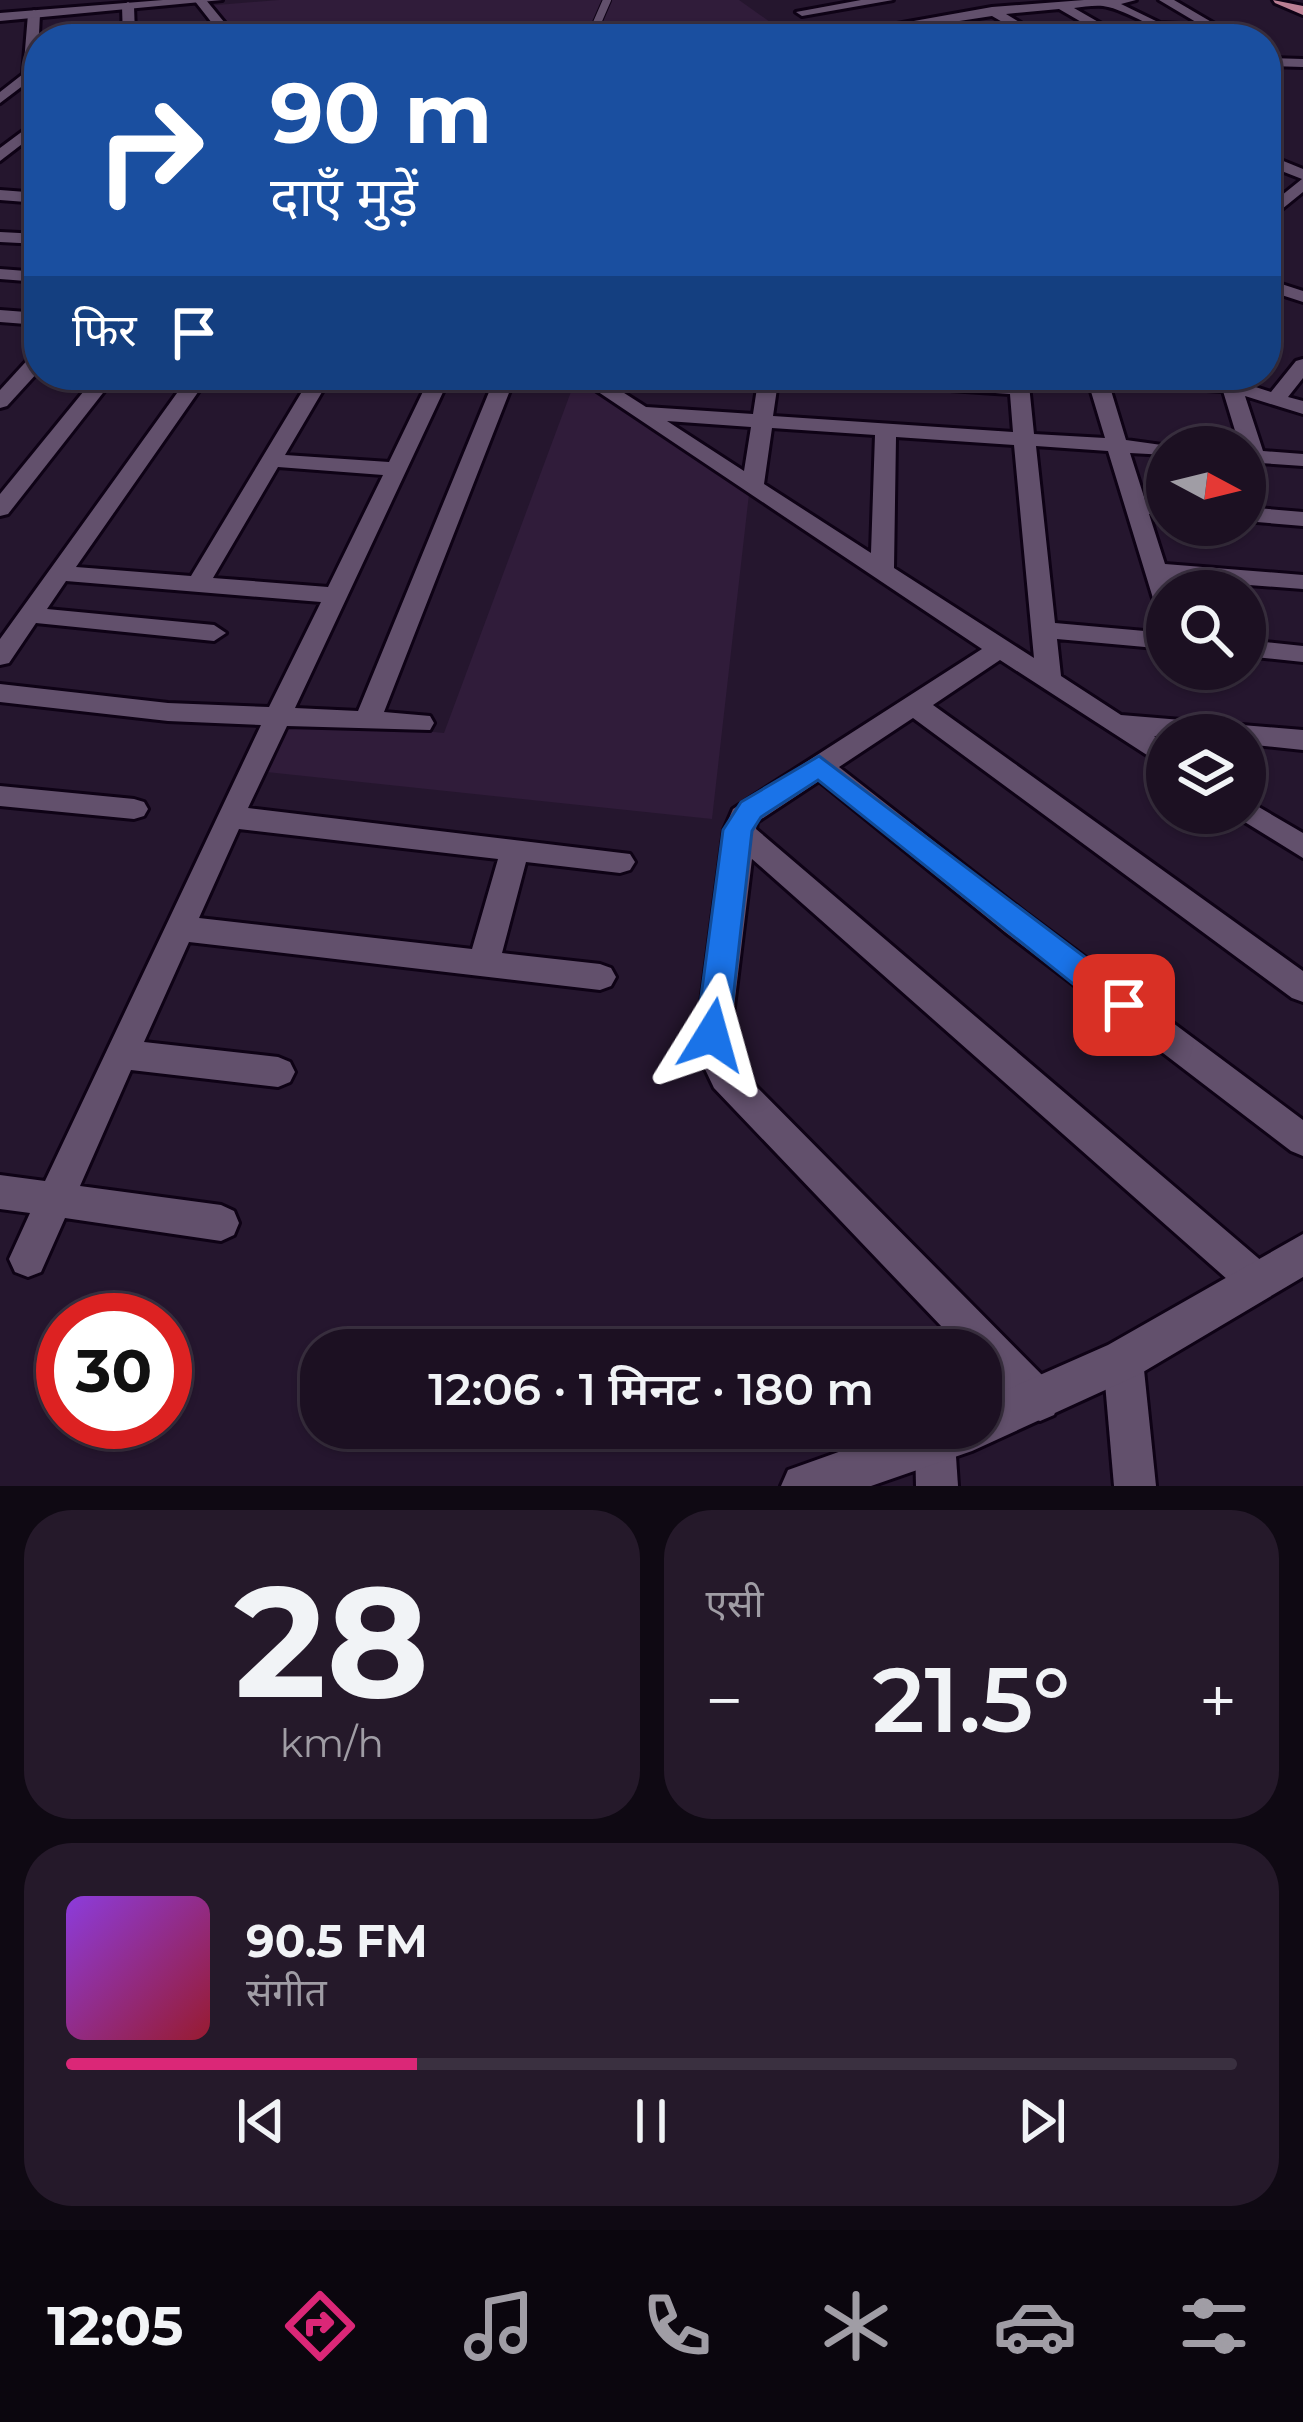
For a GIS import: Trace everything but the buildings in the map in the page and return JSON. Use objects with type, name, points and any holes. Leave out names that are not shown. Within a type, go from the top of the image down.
[{"type":"main road","points":[[1280,0],[1303,8]]},
{"type":"main road","points":[[1293,0],[1303,8]]},
{"type":"street","points":[[3,17],[30,7],[215,0]]},
{"type":"street","points":[[786,0],[819,24]]},
{"type":"street","points":[[802,12],[882,0]]},
{"type":"street","points":[[973,0],[1015,24]]},
{"type":"street","points":[[921,24],[1051,3],[1126,0]]},
{"type":"street","points":[[1165,0],[1209,24]]},
{"type":"street","points":[[199,1],[219,24]]},
{"type":"street","points":[[1107,2],[1152,24]]},
{"type":"street","points":[[1051,3],[1090,24]]},
{"type":"street","points":[[1274,401],[1303,365]]},
{"type":"street","points":[[0,402],[24,376]]},
{"type":"street","points":[[0,509],[95,390]]},
{"type":"street","points":[[0,657],[190,390]]},
{"type":"street","points":[[197,585],[313,390]]},
{"type":"street","points":[[28,1259],[333,596],[434,390]]},
{"type":"street","points":[[368,721],[500,390]]},
{"type":"street","points":[[606,390],[1146,744]]},
{"type":"street","points":[[753,485],[767,390]]},
{"type":"street","points":[[1020,390],[1048,676]]},
{"type":"street","points":[[1100,390],[1156,570]]},
{"type":"street","points":[[1233,390],[1242,426]]},
{"type":"street","points":[[1251,390],[1303,408]]},
{"type":"street","points":[[640,412],[1146,447]]},
{"type":"street","points":[[882,570],[886,429]]},
{"type":"street","points":[[1266,457],[1303,460]]},
{"type":"street","points":[[269,460],[396,469]]},
{"type":"street","points":[[1136,506],[1146,507]]},
{"type":"street","points":[[1266,516],[1303,519]]},
{"type":"street","points":[[63,573],[333,596]]},
{"type":"street","points":[[1266,579],[1303,582]]},
{"type":"street","points":[[30,615],[214,633]]},
{"type":"street","points":[[1047,630],[1146,639]]},
{"type":"street","points":[[1001,648],[751,809],[738,830],[712,1035],[716,1061],[726,1078],[1040,1401]]},
{"type":"street","points":[[1266,650],[1303,654]]},
{"type":"street","points":[[0,693],[168,712],[421,723]]},
{"type":"street","points":[[914,705],[1303,989]]},
{"type":"street","points":[[1115,723],[1303,740]]},
{"type":"street","points":[[819,766],[1035,938],[1303,1141]]},
{"type":"street","points":[[0,796],[134,809]]},
{"type":"street","points":[[230,817],[620,862]]},
{"type":"street","points":[[1266,823],[1303,848]]},
{"type":"street","points":[[738,830],[1258,1282]]},
{"type":"street","points":[[484,963],[515,850]]},
{"type":"street","points":[[178,928],[600,977]]},
{"type":"street","points":[[120,1054],[278,1072]]},
{"type":"street","points":[[0,1192],[220,1223]]},
{"type":"street","points":[[1002,1416],[1123,1360],[1303,1254]]},
{"type":"street","points":[[1123,1360],[1135,1486]]},
{"type":"street","points":[[804,1486],[948,1452]]},
{"type":"shaded area","points":[[279,0],[739,0],[773,24],[222,24],[205,6]]},
{"type":"shaded area","points":[[572,390],[594,390],[749,494],[712,819],[257,771],[286,717],[444,733]]},
{"type":"route","points":[[712,1035],[743,817],[819,766],[1124,1005]]}]
